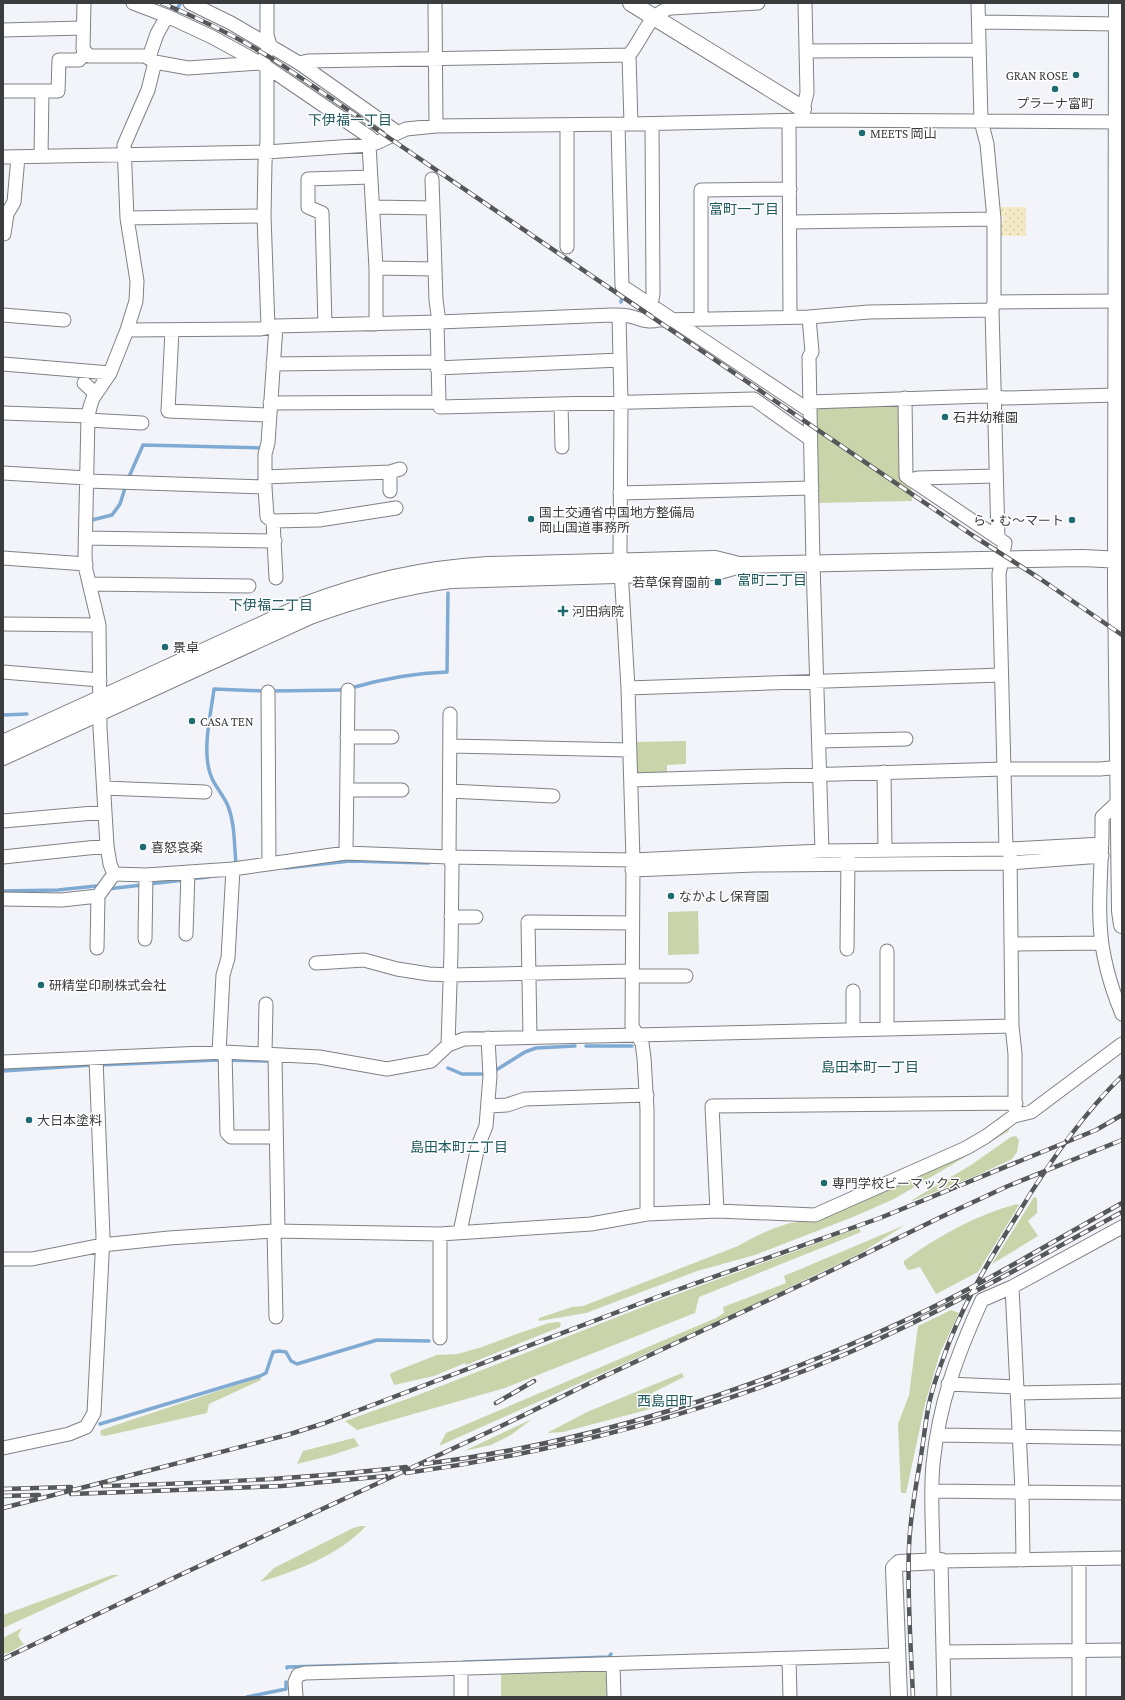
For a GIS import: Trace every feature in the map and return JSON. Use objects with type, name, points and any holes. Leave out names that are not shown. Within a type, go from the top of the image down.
[{"type":"street","points":[[84,3],[83,49],[89,56],[145,56],[152,60],[188,68],[264,65]]},
{"type":"street","points":[[133,3],[168,16],[264,65],[368,136],[372,144],[371,177],[376,268],[376,324]]},
{"type":"street","points":[[190,3],[270,45],[299,63],[397,132]]},
{"type":"street","points":[[267,3],[267,35],[270,45],[264,65],[266,152],[264,216],[272,327],[273,364],[268,443],[265,454],[267,517],[273,521],[319,520],[396,508]]},
{"type":"street","points":[[435,3],[436,126]]},
{"type":"street","points":[[631,3],[654,16],[804,114]]},
{"type":"street","points":[[758,3],[671,8],[662,10],[654,16],[629,55],[625,125],[622,286],[651,306],[810,406],[904,398],[985,396],[1005,398],[1118,398]]},
{"type":"street","points":[[804,114],[806,93],[805,3]]},
{"type":"street","points":[[978,3],[981,121],[987,144],[994,219],[994,397],[998,538]]},
{"type":"street","points":[[1117,3],[1120,301],[1118,398],[1120,911],[1122,925]]},
{"type":"street","points":[[97,948],[105,887],[110,864],[107,846],[100,706],[99,625],[86,564],[85,538],[88,418],[90,407],[96,394],[110,373],[127,330],[136,301],[137,281],[127,218],[124,145],[148,90],[157,34],[168,16]]},
{"type":"street","points":[[979,22],[1117,24]]},
{"type":"street","points":[[3,30],[83,28]]},
{"type":"street","points":[[806,51],[979,50]]},
{"type":"street","points":[[3,91],[58,91],[58,60],[79,60],[85,53]]},
{"type":"street","points":[[299,63],[308,61],[629,55]]},
{"type":"street","points":[[41,156],[42,91]]},
{"type":"street","points":[[3,157],[266,152],[372,144],[406,129],[436,126],[625,125],[789,121],[804,114],[981,121],[1119,122]]},
{"type":"street","points":[[789,121],[790,317]]},
{"type":"street","points":[[651,306],[653,293],[652,124]]},
{"type":"street","points":[[567,125],[567,248]]},
{"type":"street","points":[[4,234],[5,214],[14,202],[18,157]]},
{"type":"street","points":[[325,325],[322,212],[308,207],[308,179],[371,177]]},
{"type":"street","points":[[432,178],[438,322],[437,365],[440,407],[754,399],[810,438]]},
{"type":"street","points":[[701,319],[701,190],[790,189]]},
{"type":"street","points":[[373,207],[433,208]]},
{"type":"street","points":[[127,218],[264,216]]},
{"type":"street","points":[[790,222],[994,219]]},
{"type":"street","points":[[376,268],[435,269]]},
{"type":"street","points":[[127,330],[172,330],[619,316],[628,316],[643,321],[809,317],[869,312],[1120,301]]},
{"type":"street","points":[[3,315],[64,320]]},
{"type":"street","points":[[619,316],[621,403],[621,568],[628,688],[633,865],[632,1026],[642,1043],[647,1095],[648,1214]]},
{"type":"street","points":[[809,317],[812,352],[809,357],[810,438],[822,851]]},
{"type":"street","points":[[172,330],[168,411],[270,409],[439,402]]},
{"type":"street","points":[[273,364],[437,365],[620,360]]},
{"type":"street","points":[[3,364],[110,373]]},
{"type":"street","points":[[84,383],[96,394]]},
{"type":"street","points":[[3,1259],[32,1259],[102,1245],[169,1238],[276,1231],[440,1234],[591,1224],[648,1214],[717,1211],[815,1215],[966,1148],[985,1137],[1015,1110],[1015,1054],[1012,1026],[1009,855],[1004,769],[999,574],[1005,543],[906,476],[904,398]]},
{"type":"street","points":[[561,404],[562,447]]},
{"type":"street","points":[[3,413],[142,423]]},
{"type":"street","points":[[3,473],[127,482],[265,482],[396,470],[390,491]]},
{"type":"street","points":[[911,480],[918,478],[996,476]]},
{"type":"street","points":[[620,493],[812,488]]},
{"type":"street","points":[[273,521],[276,578]]},
{"type":"street","points":[[85,538],[275,541]]},
{"type":"street","points":[[3,558],[86,564]]},
{"type":"street","points":[[3,757],[44,732],[227,647],[345,603],[380,587],[414,579],[451,580],[487,572],[621,568],[716,572],[740,565],[1001,560],[1119,560]]},
{"type":"street","points":[[90,584],[250,586]]},
{"type":"street","points":[[3,624],[99,625]]},
{"type":"street","points":[[3,672],[100,680]]},
{"type":"street","points":[[628,688],[1001,676]]},
{"type":"street","points":[[346,854],[348,690]]},
{"type":"street","points":[[268,692],[269,864]]},
{"type":"street","points":[[448,1045],[451,917],[450,714]]},
{"type":"street","points":[[3,743],[44,732]]},
{"type":"street","points":[[347,737],[392,737]]},
{"type":"street","points":[[819,741],[906,739]]},
{"type":"street","points":[[450,746],[630,750]]},
{"type":"street","points":[[631,780],[1004,769],[1100,769],[1120,767]]},
{"type":"street","points":[[884,772],[885,850]]},
{"type":"street","points":[[104,788],[204,792]]},
{"type":"street","points":[[347,790],[402,790]]},
{"type":"street","points":[[450,791],[554,796]]},
{"type":"street","points":[[1120,803],[1102,817],[1100,917],[1104,955],[1113,994],[1122,1014]]},
{"type":"street","points":[[3,820],[105,812]]},
{"type":"street","points":[[3,857],[107,846]]},
{"type":"street","points":[[633,865],[822,851],[848,858],[885,850],[1009,855]]},
{"type":"street","points":[[3,899],[62,900],[105,887],[233,872],[269,864],[346,854],[450,861],[633,865],[755,865],[848,858],[1009,855],[1102,850]]},
{"type":"street","points":[[847,949],[848,858]]},
{"type":"street","points":[[233,872],[228,958],[223,975],[227,1133],[231,1137],[276,1137]]},
{"type":"street","points":[[186,934],[187,877]]},
{"type":"street","points":[[145,939],[146,881]]},
{"type":"street","points":[[451,917],[476,917]]},
{"type":"street","points":[[530,1037],[528,922],[632,923]]},
{"type":"street","points":[[1011,944],[1102,943]]},
{"type":"street","points":[[887,952],[887,1029]]},
{"type":"street","points":[[316,963],[364,960],[397,969],[429,974],[450,975],[529,973],[686,976]]},
{"type":"street","points":[[853,991],[853,1030]]},
{"type":"street","points":[[266,1004],[276,1137],[276,1317]]},
{"type":"street","points":[[3,1062],[96,1063],[270,1054],[319,1057],[387,1069],[431,1061],[448,1045],[464,1039],[1012,1026]]},
{"type":"street","points":[[460,1232],[478,1146],[486,1126],[489,1106],[490,1076],[488,1038]]},
{"type":"street","points":[[717,1211],[712,1106],[1015,1110],[1031,1112],[1122,1044]]},
{"type":"street","points":[[3,1448],[69,1434],[86,1427],[94,1413],[103,1237],[96,1063]]},
{"type":"street","points":[[489,1106],[506,1105],[525,1098],[647,1095]]},
{"type":"street","points":[[944,1697],[943,1652],[932,1491],[933,1464],[948,1384],[966,1336],[982,1300],[1012,1287],[1122,1227]]},
{"type":"street","points":[[440,1234],[440,1338]]},
{"type":"street","points":[[1012,1287],[1024,1560]]},
{"type":"street","points":[[948,1384],[1017,1390],[1122,1391]]},
{"type":"street","points":[[938,1435],[1122,1438]]},
{"type":"street","points":[[932,1491],[1122,1493]]},
{"type":"street","points":[[899,1697],[894,1568],[899,1563],[1122,1558]]},
{"type":"street","points":[[1079,1559],[1079,1697]]},
{"type":"street","points":[[943,1652],[1122,1650]]},
{"type":"street","points":[[296,1697],[295,1682],[298,1676],[305,1673],[613,1665],[897,1655]]},
{"type":"street","points":[[789,1659],[790,1697]]},
{"type":"street","points":[[613,1665],[614,1697]]},
{"type":"street","points":[[461,1669],[461,1697]]},
{"type":"green space","points":[[898,403],[901,407],[912,501],[817,503],[815,404]]},
{"type":"green space","points":[[686,741],[686,764],[667,765],[667,776],[633,776],[633,742]]},
{"type":"green space","points":[[698,911],[699,954],[668,955],[668,912]]},
{"type":"green space","points":[[1007,1126],[1009,1131],[894,1199],[853,1217],[755,1255],[697,1271],[586,1313],[539,1321],[539,1318],[572,1307],[583,1306],[738,1246],[772,1229],[790,1223],[809,1221]]},
{"type":"green space","points":[[1016,1136],[1019,1140],[1017,1152],[1012,1159],[978,1175],[912,1201],[971,1165],[1011,1137]]},
{"type":"green space","points":[[1034,1197],[1037,1198],[1037,1213],[1028,1221],[1038,1236],[992,1264]]},
{"type":"green space","points":[[1017,1204],[1019,1205],[978,1272],[936,1294],[920,1267],[910,1270],[907,1269],[904,1264],[904,1261],[930,1243],[958,1227],[987,1214]]},
{"type":"green space","points":[[905,1225],[861,1253],[717,1322],[439,1446],[446,1433],[716,1318],[724,1313],[723,1307],[786,1283],[784,1276]]},
{"type":"green space","points":[[859,1228],[861,1232],[699,1297],[695,1313],[505,1388],[357,1430],[345,1421],[418,1395],[658,1301]]},
{"type":"green space","points":[[951,1310],[959,1313],[940,1353],[925,1404],[906,1493],[901,1493],[898,1424],[909,1395],[918,1326]]},
{"type":"green space","points":[[559,1322],[561,1324],[560,1327],[466,1365],[465,1363],[434,1376],[394,1385],[390,1375],[391,1373],[437,1355],[458,1354],[549,1323]]},
{"type":"green space","points":[[682,1373],[684,1377],[652,1393],[658,1407],[563,1432],[547,1433],[587,1412]]},
{"type":"green space","points":[[260,1377],[261,1380],[209,1404],[207,1413],[105,1436],[101,1435],[100,1431],[107,1428]]},
{"type":"green space","points":[[532,1419],[511,1435],[491,1445],[464,1451]]},
{"type":"green space","points":[[354,1438],[359,1446],[329,1456],[297,1464],[303,1451]]},
{"type":"green space","points":[[366,1526],[355,1537],[330,1554],[303,1567],[260,1582],[274,1568],[353,1528]]},
{"type":"green space","points":[[112,1575],[119,1575],[3,1628],[3,1615]]},
{"type":"green space","points":[[22,1628],[18,1635],[24,1644],[11,1652],[3,1654],[3,1638]]},
{"type":"green space","points":[[603,1670],[606,1673],[607,1697],[501,1697],[501,1671]]},
{"type":"sand","points":[[998,207],[1026,207],[1026,236],[1001,236],[1001,232],[998,231],[998,221],[1003,221],[1003,216],[998,216]]},
{"type":"waterway","points":[[174,14],[180,4]]},
{"type":"waterway","points":[[621,302],[623,291]]},
{"type":"waterway","points":[[128,479],[143,445],[261,448]]},
{"type":"waterway","points":[[92,520],[112,515],[120,504],[126,485]]},
{"type":"waterway","points":[[351,688],[398,677],[447,672],[448,593]]},
{"type":"waterway","points":[[236,863],[233,827],[230,813],[225,800],[211,777],[208,765],[207,737],[214,689],[265,691]]},
{"type":"waterway","points":[[271,691],[345,690]]},
{"type":"waterway","points":[[3,715],[27,714]]},
{"type":"waterway","points":[[286,868],[350,861],[429,863]]},
{"type":"waterway","points":[[190,879],[208,877]]},
{"type":"waterway","points":[[149,884],[184,880]]},
{"type":"waterway","points":[[107,889],[142,885]]},
{"type":"waterway","points":[[3,891],[58,890],[96,886]]},
{"type":"waterway","points":[[493,1072],[525,1052],[536,1048],[575,1046]]},
{"type":"waterway","points":[[586,1046],[632,1046]]},
{"type":"waterway","points":[[99,1065],[218,1060],[270,1061]]},
{"type":"waterway","points":[[3,1071],[93,1065]]},
{"type":"waterway","points":[[448,1068],[462,1074],[487,1074]]},
{"type":"waterway","points":[[100,1424],[260,1376],[266,1373],[273,1352],[286,1352],[291,1361],[297,1364],[377,1340],[429,1341]]},
{"type":"waterway","points":[[464,1662],[609,1657],[611,1654]]},
{"type":"waterway","points":[[287,1668],[397,1664]]},
{"type":"waterway","points":[[247,1697],[286,1689],[286,1682]]},
{"type":"railway","points":[[162,3],[225,32],[285,67],[972,535],[1039,578],[1122,635]]},
{"type":"railway","points":[[913,1697],[909,1603],[910,1536],[913,1504],[928,1409],[936,1377],[966,1304],[1027,1198],[1078,1125],[1122,1076]]},
{"type":"railway","points":[[3,1508],[287,1435],[325,1423],[657,1297],[880,1218],[1096,1130],[1122,1115]]},
{"type":"railway","points":[[3,1659],[820,1276],[941,1217],[1008,1186],[1122,1140]]},
{"type":"railway","points":[[424,1464],[487,1455],[611,1427],[673,1410],[793,1368],[852,1344],[937,1305],[991,1277],[1122,1203]]},
{"type":"railway","points":[[406,1473],[520,1454],[576,1442],[631,1428],[740,1395],[848,1353],[918,1321],[1122,1212]]},
{"type":"railway","points":[[496,1403],[534,1381]]},
{"type":"railway","points":[[103,1486],[255,1480],[331,1475],[406,1467]]},
{"type":"railway","points":[[71,1494],[282,1486],[386,1476]]},
{"type":"railway","points":[[3,1489],[71,1487]]},
{"type":"railway","points":[[3,1496],[39,1495]]},
{"type":"place","name":"GRAN ROSE","points":[[1076,75]]},
{"type":"place","name":"プラーナ富町","points":[[1055,89]]},
{"type":"place","name":"MEETS 岡山","points":[[862,133]]},
{"type":"place","name":"石井幼稚園","points":[[945,417]]},
{"type":"place","name":"国土交通省中国地方整備局 岡山国道事務所","points":[[531,519]]},
{"type":"place","name":"ら・む〜マート","points":[[1072,520]]},
{"type":"place","name":"若草保育園前","points":[[718,582]]},
{"type":"place","name":"河田病院","points":[[563,611]]},
{"type":"place","name":"景卓","points":[[165,647]]},
{"type":"place","name":"CASA TEN","points":[[192,721]]},
{"type":"place","name":"喜怒哀楽","points":[[143,847]]},
{"type":"place","name":"なかよし保育園","points":[[671,896]]},
{"type":"place","name":"研精堂印刷株式会社","points":[[41,985]]},
{"type":"place","name":"大日本塗料","points":[[29,1120]]},
{"type":"place","name":"専門学校ビーマックス","points":[[824,1183]]},
{"type":"district","name":"下伊福一丁目","points":[[350,120]]},
{"type":"district","name":"富町一丁目","points":[[744,209]]},
{"type":"district","name":"富町二丁目","points":[[772,580]]},
{"type":"district","name":"下伊福二丁目","points":[[271,605]]},
{"type":"district","name":"島田本町一丁目","points":[[870,1067]]},
{"type":"district","name":"島田本町二丁目","points":[[459,1147]]},
{"type":"district","name":"西島田町","points":[[665,1401]]}]
